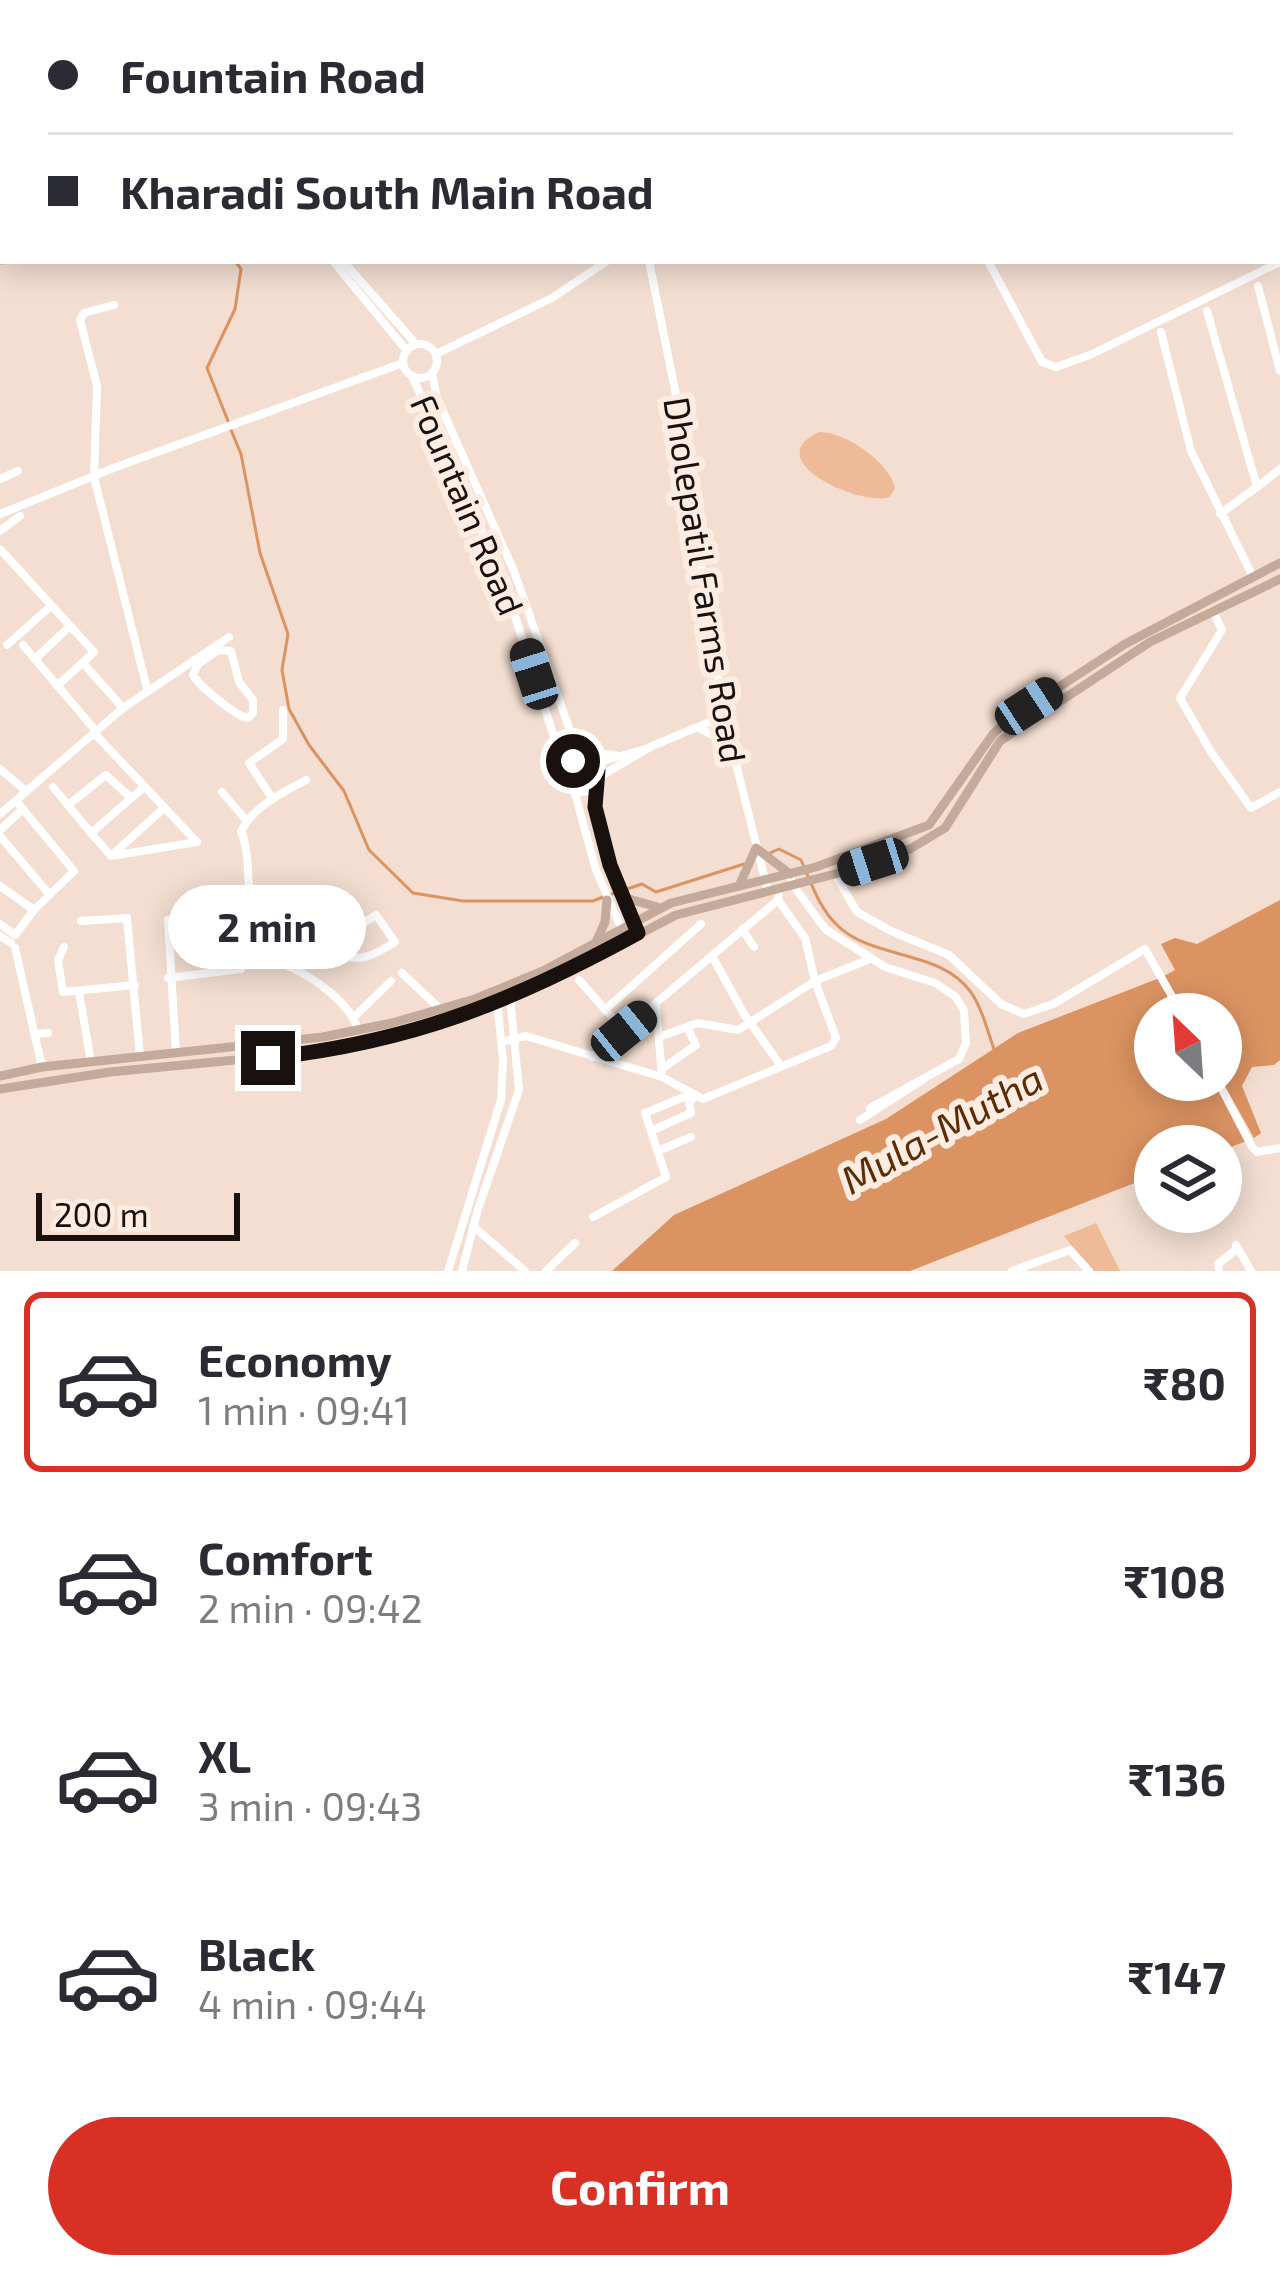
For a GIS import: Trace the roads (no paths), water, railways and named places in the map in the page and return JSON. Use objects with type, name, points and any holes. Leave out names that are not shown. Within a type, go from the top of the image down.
[{"type":"main road","points":[[0,1089],[110,1072],[326,1050],[437,1025],[497,1004],[662,908],[739,886],[772,890],[929,825],[1008,720],[1280,563]]},
{"type":"main road","points":[[635,927],[910,849],[945,828],[1000,741],[1109,661],[1280,579]]},
{"type":"main road","points":[[739,886],[756,848],[805,876]]},
{"type":"main road","points":[[620,892],[662,908]]},
{"type":"main road","points":[[596,942],[605,922],[606,896]]},
{"type":"main road","points":[[0,1076],[358,1030],[496,991],[596,942],[624,934]]},
{"type":"street","name":"Fountain Road","points":[[336,264],[411,347]]},
{"type":"street","name":"Fountain Road","points":[[345,264],[411,347]]},
{"type":"street","points":[[436,354],[552,298],[603,264]]},
{"type":"street","name":"Dholepatil Farms Road","points":[[647,264],[676,400],[730,745],[756,848],[772,890],[801,931],[835,1042],[782,1066]]},
{"type":"street","points":[[990,264],[1042,362],[1056,367],[1276,264]]},
{"type":"street","points":[[1258,286],[1280,371]]},
{"type":"street","points":[[114,305],[84,313],[80,320],[97,386],[94,477],[147,689]]},
{"type":"street","points":[[1207,311],[1257,487]]},
{"type":"street","points":[[1161,332],[1191,451],[1254,578]]},
{"type":"street","name":"Fountain Road","points":[[411,347],[426,345],[436,354],[437,363],[432,373],[412,376]]},
{"type":"street","name":"Fountain Road","points":[[411,347],[404,363],[502,577],[566,780],[574,790],[606,896],[624,934]]},
{"type":"street","points":[[0,514],[404,363]]},
{"type":"street","name":"Fountain Road","points":[[432,373],[437,398],[514,572],[580,759]]},
{"type":"street","points":[[1220,514],[1280,469]]},
{"type":"street","points":[[0,479],[18,471]]},
{"type":"street","points":[[0,531],[20,516]]},
{"type":"street","points":[[0,549],[94,652],[57,686]]},
{"type":"street","points":[[7,645],[51,606]]},
{"type":"street","points":[[1213,611],[1222,630],[1180,698],[1210,752],[1251,808],[1280,792]]},
{"type":"street","points":[[34,659],[69,627]]},
{"type":"street","points":[[49,894],[0,833],[26,791],[147,689],[196,662],[219,650],[231,651],[239,682],[253,700],[248,718],[233,714],[193,675],[196,662],[229,637]]},
{"type":"street","points":[[23,645],[143,788],[197,842],[111,856]]},
{"type":"street","points":[[83,663],[123,708]]},
{"type":"street","points":[[272,798],[249,763],[283,739],[283,710]]},
{"type":"street","points":[[566,771],[580,759],[593,763],[649,748],[724,719]]},
{"type":"street","points":[[701,728],[730,745]]},
{"type":"street","points":[[571,734],[595,753],[622,754]]},
{"type":"street","points":[[635,927],[620,892],[595,807],[594,788],[599,777],[649,748]]},
{"type":"street","points":[[593,763],[599,777]]},
{"type":"street","points":[[0,769],[26,791]]},
{"type":"street","points":[[68,805],[106,775],[131,798]]},
{"type":"street","points":[[306,779],[272,798],[246,820],[241,831],[248,846],[253,939],[258,949],[322,985],[358,1030]]},
{"type":"street","points":[[53,787],[111,856]]},
{"type":"street","points":[[92,833],[143,788]]},
{"type":"street","points":[[574,790],[594,788]]},
{"type":"street","points":[[223,792],[246,820]]},
{"type":"street","points":[[0,814],[19,805]]},
{"type":"street","points":[[0,924],[15,934],[74,871],[19,805]]},
{"type":"street","points":[[111,856],[164,808]]},
{"type":"street","points":[[835,874],[857,912],[949,955],[1001,1004],[1024,1014],[1053,1004],[1140,950],[1149,952],[1171,993]]},
{"type":"street","points":[[805,876],[825,929],[870,959],[922,976],[961,1003],[965,1020],[964,1052],[860,1120]]},
{"type":"street","points":[[1,888],[34,910]]},
{"type":"street","points":[[592,1057],[742,929],[772,890]]},
{"type":"street","points":[[258,949],[328,892]]},
{"type":"street","points":[[176,1053],[166,926],[170,917],[230,909]]},
{"type":"street","points":[[288,966],[329,939],[341,955],[357,960],[371,958],[394,942],[376,915],[338,939]]},
{"type":"street","points":[[81,921],[127,918],[140,1056]]},
{"type":"street","points":[[607,1008],[701,924]]},
{"type":"street","points":[[742,929],[754,947]]},
{"type":"street","points":[[0,936],[13,946],[42,1067]]},
{"type":"street","points":[[64,947],[58,960],[61,990],[135,985]]},
{"type":"street","points":[[501,1042],[526,1036],[662,1073],[703,1099],[782,1066],[712,956]]},
{"type":"street","points":[[659,1037],[698,1023],[730,1032],[815,982],[870,959]]},
{"type":"street","points":[[169,978],[241,969]]},
{"type":"street","points":[[402,973],[441,1010]]},
{"type":"street","points":[[579,980],[624,1031]]},
{"type":"street","points":[[353,1018],[391,981]]},
{"type":"street","points":[[462,1271],[519,1090],[509,986]]},
{"type":"street","points":[[448,1271],[501,1100],[496,991]]},
{"type":"street","points":[[79,992],[91,1062]]},
{"type":"street","points":[[656,1005],[662,1073]]},
{"type":"street","points":[[662,1073],[696,1045],[687,1027]]},
{"type":"street","points":[[34,1034],[48,1033]]},
{"type":"street","points":[[870,1108],[926,1078]]},
{"type":"street","points":[[593,1216],[665,1177],[646,1113],[694,1094]]},
{"type":"street","points":[[652,1131],[691,1113],[694,1094]]},
{"type":"street","points":[[1228,1101],[1257,1152],[1280,1148]]},
{"type":"street","points":[[658,1151],[691,1137]]},
{"type":"street","points":[[473,1226],[525,1271]]},
{"type":"street","points":[[546,1271],[575,1244]]},
{"type":"street","points":[[1219,1271],[1217,1264],[1236,1246],[1251,1271]]},
{"type":"street","points":[[1012,1271],[1070,1250],[1089,1271]]},
{"type":"water","points":[[1280,900],[1280,1060],[1252,1067],[1242,1086],[1242,993],[1173,993],[1164,976],[1175,970],[1161,944],[1175,938],[1197,944]]},
{"type":"water","name":"Mula-Mutha","points":[[1162,977],[1171,993],[1134,993],[1134,1101],[1228,1101],[1241,1125],[1134,1125],[1134,1183],[910,1271],[612,1271],[674,1215],[886,1119],[1018,1033]]},
{"type":"water","points":[[1242,1086],[1261,1133],[1254,1138],[1233,1101],[1242,1101]]},
{"type":"waterway","points":[[228,421],[207,368],[235,309],[241,269],[237,264]]},
{"type":"waterway","points":[[231,430],[241,454],[260,553],[288,634],[282,670],[289,709],[344,791],[369,850],[413,893],[463,901],[593,901],[603,897]]},
{"type":"waterway","name":"Mula-Mutha","points":[[770,853],[779,849],[801,860],[825,911],[851,936],[924,961],[957,978],[978,1005],[995,1052]]},
{"type":"waterway","points":[[612,894],[642,884],[656,892],[744,864]]}]
